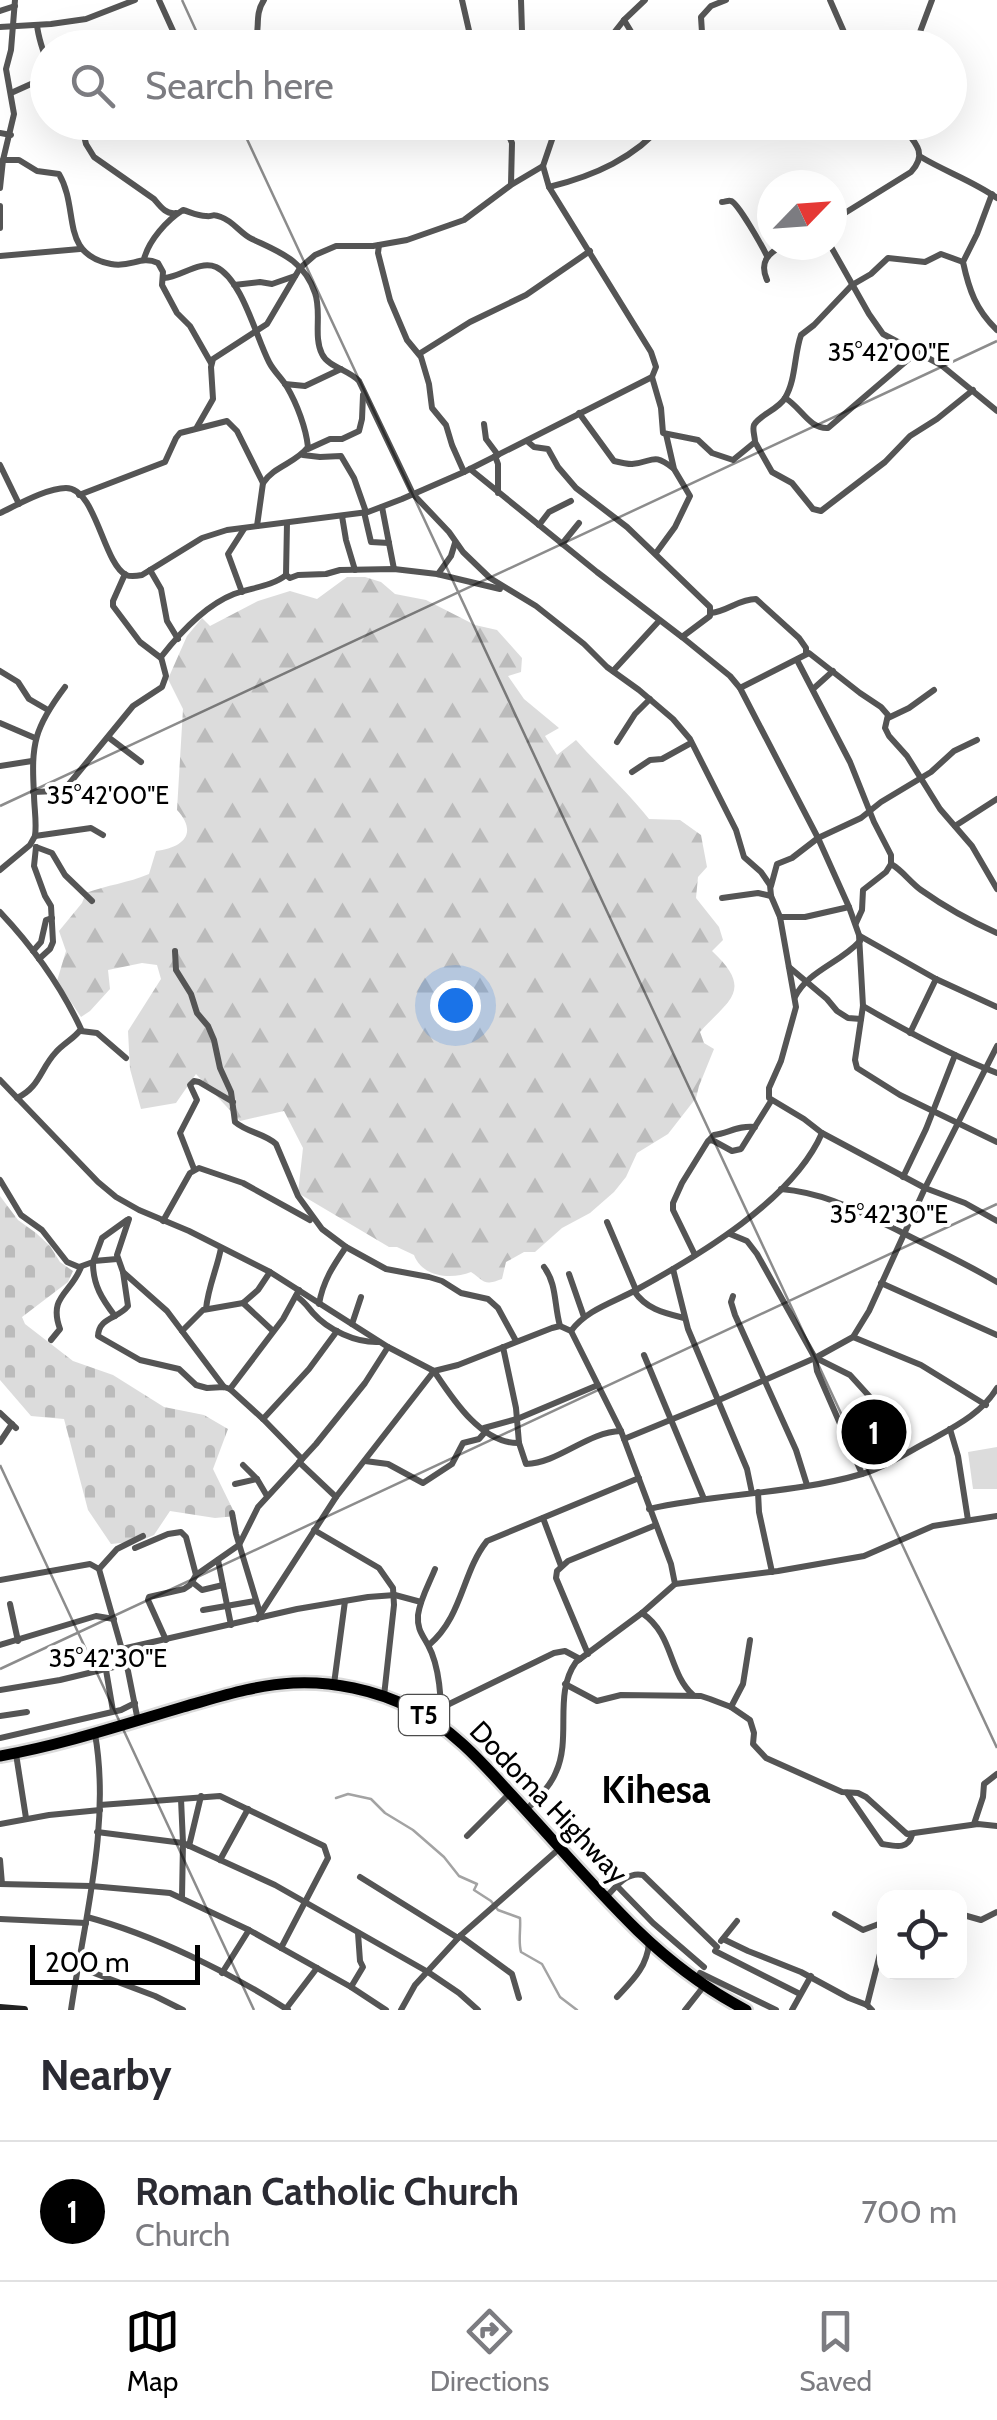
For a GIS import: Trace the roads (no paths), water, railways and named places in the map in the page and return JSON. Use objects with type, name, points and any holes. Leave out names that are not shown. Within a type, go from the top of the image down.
[{"type":"highway","name":"Dodoma Highway","points":[[0,1756],[56,1745],[253,1688],[296,1683],[334,1685],[384,1697],[439,1726],[484,1765],[650,1942],[746,2010]]},
{"type":"street","points":[[0,27],[86,19],[135,0]]},
{"type":"street","points":[[159,0],[173,30]]},
{"type":"street","points":[[258,30],[258,10],[264,0]]},
{"type":"street","points":[[462,0],[470,30]]},
{"type":"street","points":[[521,0],[522,30]]},
{"type":"street","points":[[616,30],[645,0]]},
{"type":"street","points":[[701,30],[700,17],[711,6],[726,0]]},
{"type":"street","points":[[830,0],[842,30]]},
{"type":"street","points":[[921,30],[932,0]]},
{"type":"street","points":[[0,11],[15,3]]},
{"type":"street","points":[[0,188],[14,114],[3,70],[14,26],[15,3]]},
{"type":"street","points":[[624,20],[630,30]]},
{"type":"street","points":[[37,25],[39,30]]},
{"type":"street","points":[[11,93],[30,84]]},
{"type":"street","points":[[0,134],[10,136]]},
{"type":"street","points":[[85,140],[94,157],[148,194],[160,207],[176,214]]},
{"type":"street","points":[[511,140],[511,184]]},
{"type":"street","points":[[552,140],[543,166],[549,187],[651,352],[662,431],[674,469],[690,496],[676,527],[656,553]]},
{"type":"street","points":[[549,187],[619,162],[647,140]]},
{"type":"street","points":[[912,140],[921,157],[994,196],[962,262],[978,310],[997,330]]},
{"type":"street","points":[[847,213],[911,172],[921,157]]},
{"type":"street","points":[[3,160],[18,160],[37,171],[58,174],[80,249],[93,260],[131,266],[144,260],[158,263],[164,278],[162,285],[211,362],[214,395],[197,428]]},
{"type":"street","points":[[211,362],[272,318],[300,268],[315,255],[331,247],[407,240],[464,220],[511,184],[543,166]]},
{"type":"street","points":[[722,202],[737,205],[757,237]]},
{"type":"street","points":[[0,206],[0,228]]},
{"type":"street","points":[[144,260],[149,246],[184,210],[218,215],[254,240],[281,252],[300,268],[316,296],[319,343],[325,360],[320,380]]},
{"type":"street","points":[[379,245],[390,300],[410,345],[419,354],[432,408],[446,425],[452,445],[467,470],[682,637],[740,688],[850,907],[859,938],[863,1006],[857,1068],[933,1112],[997,1142]]},
{"type":"street","points":[[0,256],[80,249]]},
{"type":"street","points":[[419,354],[470,322],[526,295],[590,251]]},
{"type":"street","points":[[962,262],[940,254],[924,262],[888,258],[852,286],[801,335],[785,398],[754,425],[755,442],[772,472],[792,483],[814,509],[821,510],[973,390]]},
{"type":"street","points":[[765,260],[763,266],[768,280]]},
{"type":"street","points":[[838,260],[883,334],[941,365],[997,411]]},
{"type":"street","points":[[164,278],[204,265],[218,268],[234,286],[270,362],[286,384],[307,438],[304,452]]},
{"type":"street","points":[[234,286],[272,284],[295,276]]},
{"type":"street","points":[[785,398],[819,428],[828,428],[916,352]]},
{"type":"street","points":[[325,360],[355,376],[413,494],[463,552],[490,578],[536,606],[685,732],[736,830],[744,857],[762,872],[780,916],[795,998],[792,1025],[769,1088],[772,1101],[903,1177],[965,1203],[997,1222]]},
{"type":"street","points":[[286,384],[301,386],[342,368]]},
{"type":"street","points":[[0,513],[66,488],[80,495],[89,508],[117,566],[125,574],[142,575],[202,538],[227,530],[342,516],[382,507],[467,470],[652,377]]},
{"type":"street","points":[[262,483],[270,473],[304,452],[358,432],[363,391]]},
{"type":"street","points":[[211,406],[218,422]]},
{"type":"street","points":[[579,413],[614,461],[634,464],[660,458],[674,469]]},
{"type":"street","points":[[80,495],[166,462],[176,438],[184,431],[228,421],[262,483],[257,526]]},
{"type":"street","points":[[484,424],[486,439],[498,464],[498,493]]},
{"type":"street","points":[[666,434],[698,440],[712,453],[730,460],[755,442]]},
{"type":"street","points":[[527,441],[548,449],[576,488],[627,526],[712,613]]},
{"type":"street","points":[[304,452],[320,457],[342,456],[354,478],[372,542],[390,543]]},
{"type":"street","points":[[0,465],[19,504]]},
{"type":"street","points":[[539,525],[549,512],[571,501]]},
{"type":"street","points":[[382,507],[394,568]]},
{"type":"street","points":[[342,516],[355,570]]},
{"type":"street","points":[[286,575],[287,523]]},
{"type":"street","points":[[562,544],[579,523]]},
{"type":"street","points":[[242,592],[228,554],[244,528]]},
{"type":"street","points":[[438,574],[456,542]]},
{"type":"street","points":[[286,575],[290,578],[298,574],[394,568],[438,574],[510,592]]},
{"type":"street","points":[[150,570],[161,588],[167,621],[178,639]]},
{"type":"street","points":[[34,792],[57,791],[69,784],[133,706],[162,687],[166,676],[161,658],[130,631],[112,601],[125,574]]},
{"type":"street","points":[[161,658],[212,604],[286,575]]},
{"type":"street","points":[[682,637],[712,613],[756,599],[799,638],[806,654]]},
{"type":"street","points":[[613,671],[659,621]]},
{"type":"street","points":[[740,688],[811,654],[881,707],[887,712],[886,732],[974,850],[997,889]]},
{"type":"street","points":[[797,660],[850,762],[888,849],[890,864],[883,875],[864,888],[862,910],[855,924]]},
{"type":"street","points":[[0,671],[18,682],[28,699],[48,710]]},
{"type":"street","points":[[813,689],[833,671]]},
{"type":"street","points":[[39,959],[52,945],[52,918],[34,866],[32,761],[38,726],[64,688]]},
{"type":"street","points":[[887,718],[934,690]]},
{"type":"street","points":[[616,742],[650,700]]},
{"type":"street","points":[[0,723],[35,738]]},
{"type":"street","points":[[108,737],[142,762]]},
{"type":"street","points":[[770,891],[777,864],[870,812],[931,772],[954,751],[977,740]]},
{"type":"street","points":[[632,772],[691,743]]},
{"type":"street","points":[[0,766],[32,761]]},
{"type":"street","points":[[955,826],[997,799]]},
{"type":"street","points":[[36,836],[88,828],[104,834]]},
{"type":"street","points":[[0,870],[33,846]]},
{"type":"street","points":[[33,846],[52,854],[67,877],[92,902]]},
{"type":"street","points":[[890,864],[930,896],[972,923],[997,933]]},
{"type":"street","points":[[722,898],[770,891]]},
{"type":"street","points":[[780,916],[806,917],[850,907]]},
{"type":"street","points":[[0,912],[64,996],[81,1032]]},
{"type":"street","points":[[33,951],[41,942],[46,920],[52,918]]},
{"type":"street","points":[[859,938],[997,1007]]},
{"type":"street","points":[[795,998],[806,982],[846,956],[859,938]]},
{"type":"street","points":[[175,951],[176,970],[211,1032],[228,1083],[234,1118],[250,1132],[276,1144],[298,1196],[317,1224]]},
{"type":"street","points":[[788,966],[841,1015],[861,1019]]},
{"type":"street","points":[[910,1033],[936,979]]},
{"type":"street","points":[[863,1006],[910,1033],[997,1073]]},
{"type":"street","points":[[18,1098],[34,1088],[51,1058],[81,1032],[97,1034],[126,1058]]},
{"type":"street","points":[[503,1346],[519,1443],[524,1462],[531,1465],[604,1433],[622,1435],[719,1400],[815,1358],[854,1336],[997,1046]]},
{"type":"street","points":[[903,1177],[955,1055]]},
{"type":"street","points":[[0,1080],[98,1182],[139,1210],[270,1272],[298,1293],[434,1371],[456,1404],[486,1431],[506,1442],[519,1443]]},
{"type":"street","points":[[194,1169],[180,1133],[196,1101],[190,1084],[199,1082],[233,1102]]},
{"type":"street","points":[[709,1141],[736,1152],[772,1101]]},
{"type":"street","points":[[695,1254],[673,1203],[682,1183],[714,1135],[743,1126],[755,1127]]},
{"type":"street","points":[[571,1330],[584,1317],[729,1234],[782,1189],[816,1147],[822,1133]]},
{"type":"street","points":[[163,1221],[194,1169]]},
{"type":"street","points":[[194,1169],[243,1182],[317,1224],[346,1247],[386,1270],[429,1277],[461,1293],[488,1299],[498,1308],[516,1342]]},
{"type":"street","points":[[0,1180],[21,1215],[44,1232],[67,1262],[81,1267]]},
{"type":"street","points":[[782,1189],[814,1193],[997,1282]]},
{"type":"street","points":[[115,1316],[94,1283],[93,1261],[102,1238],[139,1210]]},
{"type":"street","points":[[129,1218],[117,1259],[129,1304],[122,1314],[104,1322],[97,1332],[100,1338],[140,1360],[179,1369],[196,1385],[227,1388]]},
{"type":"street","points":[[606,1222],[638,1298],[650,1307],[684,1318]]},
{"type":"street","points":[[729,1234],[747,1241],[757,1254],[815,1358],[862,1474]]},
{"type":"street","points":[[319,1304],[322,1287],[346,1247]]},
{"type":"street","points":[[206,1309],[220,1248]]},
{"type":"street","points":[[51,1340],[60,1329],[56,1310],[81,1267],[93,1261],[117,1259]]},
{"type":"street","points":[[544,1267],[554,1284],[560,1326]]},
{"type":"street","points":[[673,1268],[684,1318],[755,1493],[772,1572]]},
{"type":"street","points":[[123,1272],[168,1310],[227,1388],[264,1418],[336,1497]]},
{"type":"street","points":[[182,1331],[206,1309],[243,1304],[270,1272]]},
{"type":"street","points":[[568,1274],[584,1317]]},
{"type":"street","points":[[881,1284],[997,1335]]},
{"type":"street","points":[[298,1293],[316,1316],[338,1331],[362,1342],[380,1342]]},
{"type":"street","points":[[227,1388],[298,1293]]},
{"type":"street","points":[[733,1296],[731,1302],[796,1450],[807,1485]]},
{"type":"street","points":[[352,1324],[361,1298]]},
{"type":"street","points":[[243,1304],[273,1331]]},
{"type":"street","points":[[259,1616],[336,1497],[434,1371],[560,1326],[571,1330],[622,1435],[675,1584]]},
{"type":"street","points":[[264,1418],[338,1331]]},
{"type":"street","points":[[854,1336],[921,1365],[986,1405]]},
{"type":"street","points":[[166,1640],[152,1614],[149,1597],[184,1589],[238,1545],[258,1507],[364,1384],[388,1347]]},
{"type":"street","points":[[644,1355],[704,1499]]},
{"type":"street","points":[[815,1358],[850,1375],[888,1418]]},
{"type":"street","points":[[365,1461],[388,1464],[423,1483],[452,1464],[463,1444],[477,1440],[486,1431],[598,1385]]},
{"type":"street","points":[[649,1509],[862,1474],[950,1429],[986,1405],[997,1388]]},
{"type":"street","points":[[0,1414],[14,1426],[0,1442]]},
{"type":"street","points":[[950,1429],[968,1520]]},
{"type":"street","points":[[243,1465],[267,1496]]},
{"type":"street","points":[[428,1645],[446,1626],[487,1541],[639,1478]]},
{"type":"street","points":[[235,1484],[257,1479]]},
{"type":"street","points":[[232,1514],[259,1616]]},
{"type":"street","points":[[526,1810],[550,1783],[560,1760],[565,1684],[571,1669],[675,1584],[864,1556],[922,1530],[997,1516]]},
{"type":"street","points":[[543,1518],[561,1566]]},
{"type":"street","points":[[588,1654],[556,1578],[557,1571],[656,1525]]},
{"type":"street","points":[[314,1530],[379,1568],[395,1595],[384,1697]]},
{"type":"street","points":[[135,1548],[181,1532],[186,1537],[194,1578],[202,1590],[223,1585]]},
{"type":"street","points":[[99,1569],[118,1549],[143,1536]]},
{"type":"street","points":[[218,1560],[231,1625]]},
{"type":"street","points":[[0,1580],[90,1564],[99,1569],[138,1721]]},
{"type":"street","points":[[435,1569],[422,1602],[418,1627],[428,1645],[439,1685],[439,1726]]},
{"type":"street","points":[[122,1649],[259,1616],[345,1601],[395,1595],[422,1602]]},
{"type":"street","points":[[96,1616],[108,1596]]},
{"type":"street","points":[[203,1610],[254,1600]]},
{"type":"street","points":[[334,1685],[345,1601]]},
{"type":"street","points":[[10,1604],[18,1641]]},
{"type":"street","points":[[642,1613],[659,1629],[681,1681],[694,1696]]},
{"type":"street","points":[[0,1646],[96,1616],[114,1620]]},
{"type":"street","points":[[731,1707],[742,1684],[750,1640]]},
{"type":"street","points":[[442,1708],[554,1653],[565,1651],[580,1659]]},
{"type":"street","points":[[0,1690],[126,1664]]},
{"type":"street","points":[[106,1670],[113,1711]]},
{"type":"street","points":[[565,1684],[597,1701],[620,1694],[694,1696],[731,1707],[750,1720],[753,1744],[761,1754],[810,1778],[866,1797],[900,1829],[912,1835],[973,1825],[997,1826]]},
{"type":"street","points":[[0,1738],[135,1703]]},
{"type":"street","points":[[0,1716],[27,1712]]},
{"type":"street","points":[[70,2010],[100,1808],[101,1772],[95,1733]]},
{"type":"street","points":[[16,1753],[26,1818]]},
{"type":"street","points":[[973,1825],[984,1784],[997,1774]]},
{"type":"street","points":[[846,1792],[882,1844],[905,1846],[912,1835]]},
{"type":"street","points":[[467,1836],[510,1793]]},
{"type":"street","points":[[186,1844],[201,1796]]},
{"type":"street","points":[[0,1824],[100,1808],[220,1796],[327,1850],[328,1858],[280,1948]]},
{"type":"street","points":[[180,1799],[186,1844],[182,1897]]},
{"type":"street","points":[[220,1860],[248,1809]]},
{"type":"street","points":[[97,1832],[186,1844],[358,1932],[428,1972],[478,2010]]},
{"type":"street","points":[[401,2010],[407,1997],[459,1937],[561,1847]]},
{"type":"street","points":[[0,1860],[1,1884],[91,1886],[182,1897],[352,1987],[386,2010]]},
{"type":"street","points":[[606,1897],[633,1874],[643,1875],[717,1947]]},
{"type":"street","points":[[360,1877],[512,1974],[520,1998]]},
{"type":"street","points":[[617,1886],[704,1967],[685,2010]]},
{"type":"street","points":[[967,1916],[981,1920],[997,1912]]},
{"type":"street","points":[[835,1914],[863,1930],[877,1925]]},
{"type":"street","points":[[0,1918],[86,1920],[161,1944],[286,2010],[316,1968]]},
{"type":"street","points":[[736,1922],[715,1951],[800,1994]]},
{"type":"street","points":[[222,1973],[249,1930]]},
{"type":"street","points":[[352,1987],[363,1967],[358,1932]]},
{"type":"street","points":[[723,1938],[810,1976],[870,2008],[877,1973]]},
{"type":"street","points":[[617,1997],[647,1960],[650,1942]]},
{"type":"street","points":[[78,1967],[183,2010]]},
{"type":"street","points":[[792,2010],[810,1976]]},
{"type":"street","points":[[700,1979],[776,2010]]},
{"type":"street","points":[[844,2010],[849,1998]]},
{"type":"street","points":[[0,2008],[24,2010]]},
{"type":"waterway","points":[[336,1798],[348,1794],[371,1799],[444,1857],[459,1876],[477,1884],[474,1890],[498,1910],[520,1918],[521,1952],[542,1964],[560,1997],[577,2010]]},
{"type":"place","name":"Roman Catholic Church","points":[[874,1432]]},
{"type":"district","name":"Kihesa","points":[[656,1790]]}]
